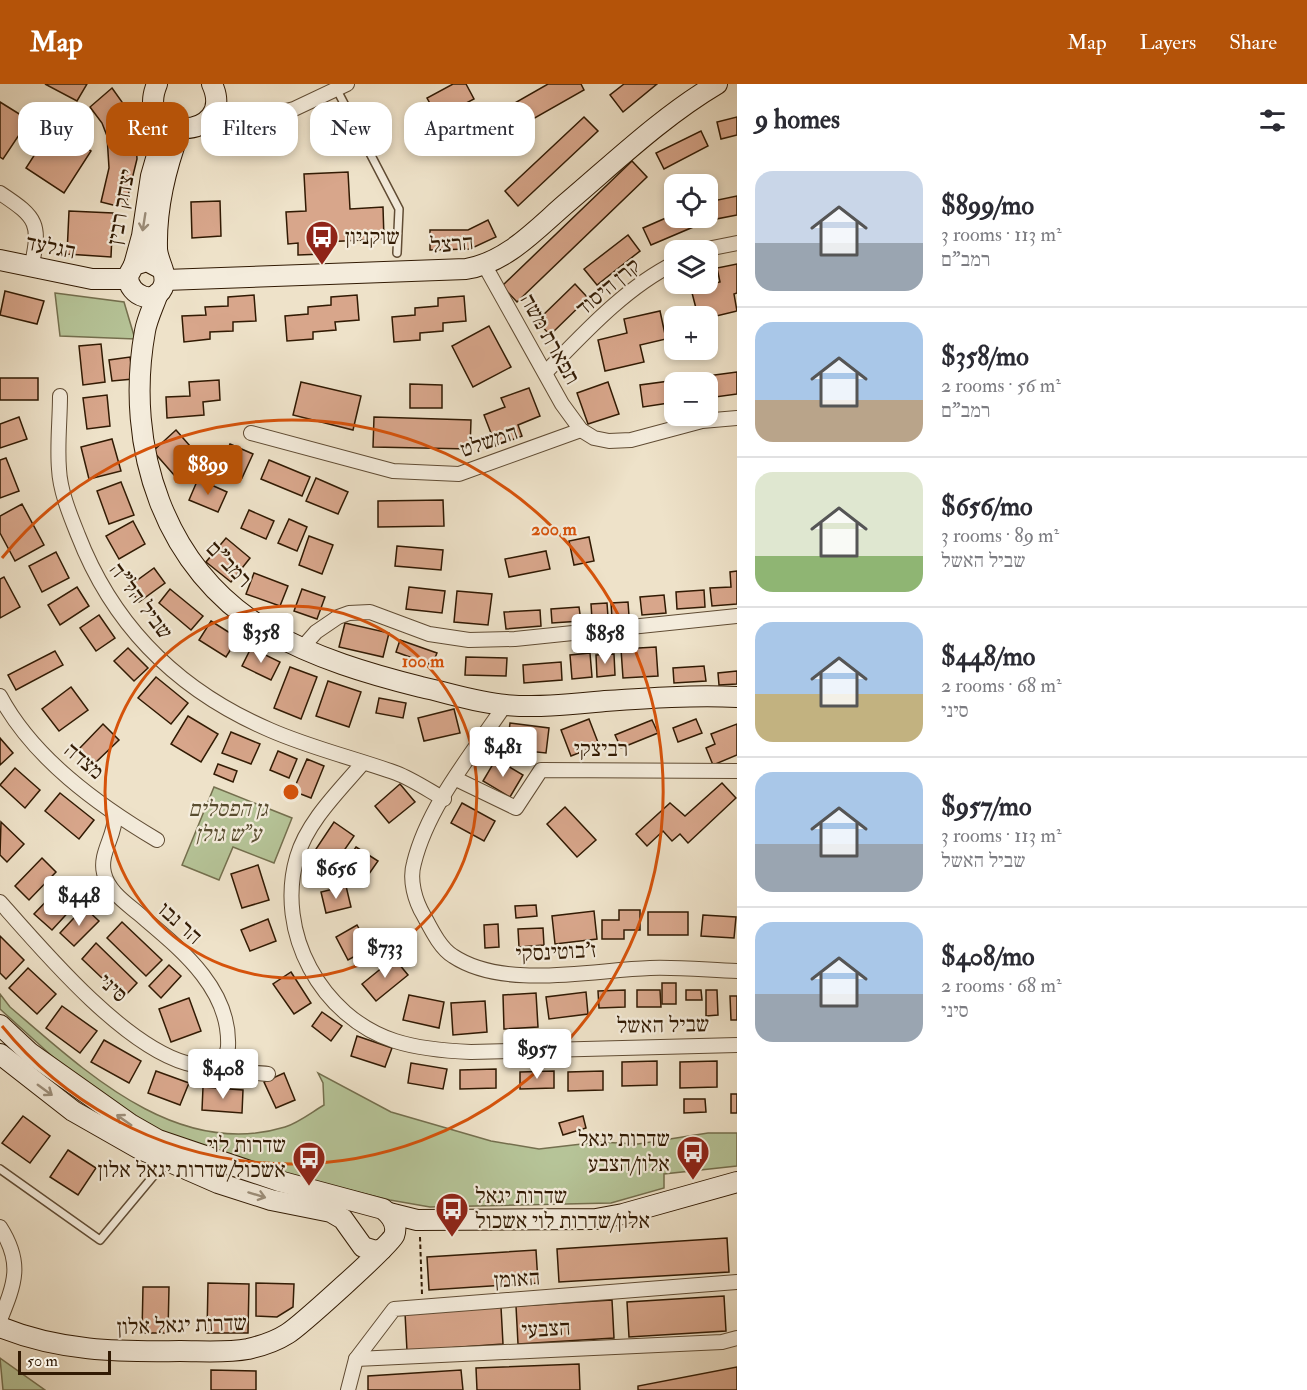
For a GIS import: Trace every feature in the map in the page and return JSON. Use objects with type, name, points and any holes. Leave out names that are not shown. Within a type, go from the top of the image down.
[{"type":"street","points":[[154,102],[153,94],[156,84]]},
{"type":"street","points":[[212,84],[216,95],[215,102]]},
{"type":"street","name":"הרצל","points":[[162,281],[466,269],[485,266],[524,240],[635,143],[717,84]]},
{"type":"street","points":[[298,107],[342,87]]},
{"type":"street","name":"יצחק רבין","points":[[133,280],[151,176],[160,156]]},
{"type":"street","name":"יצחק רבין","points":[[162,281],[157,243],[168,156]]},
{"type":"street","points":[[0,193],[21,207],[36,226],[38,238],[31,268]]},
{"type":"street","points":[[718,247],[737,243]]},
{"type":"street","name":"הגלעד","points":[[0,261],[92,279],[133,280]]},
{"type":"street","points":[[147,261],[162,281],[149,297],[133,280],[147,261]]},
{"type":"street","name":"תפארת משה","points":[[485,266],[562,404],[581,430]]},
{"type":"street","name":"קרן היסוד","points":[[546,372],[654,273],[664,268]]},
{"type":"street","name":"רמב\"ם","points":[[133,280],[145,330],[141,415],[147,465],[165,516],[189,561],[211,586],[267,630],[302,648],[366,672],[505,705],[554,705],[666,697],[737,697]]},
{"type":"street","name":"רמב\"ם","points":[[145,330],[162,281]]},
{"type":"street","name":"שביל הל\"ה","points":[[60,396],[59,471],[71,519],[92,570],[140,642],[173,673],[206,696],[269,730],[362,764],[397,773],[444,799]]},
{"type":"street","points":[[581,430],[594,438],[609,441],[631,440],[702,421],[737,418]]},
{"type":"street","name":"המשלט","points":[[251,433],[393,471],[459,474],[581,430]]},
{"type":"street","points":[[302,648],[316,632],[338,617],[349,613],[370,612],[429,634],[469,640],[515,639],[737,616]]},
{"type":"street","name":"מצדה","points":[[0,696],[11,717],[47,757],[115,815],[157,840]]},
{"type":"street","name":"ז'בוטינסקי","points":[[505,705],[428,826],[413,865],[413,887],[419,907],[433,934],[452,956],[482,969],[511,976],[653,968],[737,970]]},
{"type":"street","name":"שביל האשל","points":[[362,764],[311,827],[297,856],[292,885],[294,918],[304,955],[329,998],[359,1023],[393,1040],[429,1050],[471,1052],[737,1045]]},
{"type":"street","name":"רביצקי","points":[[456,779],[516,808],[541,770],[737,771]]},
{"type":"street","name":"הר נבו","points":[[115,815],[116,823],[103,861],[104,873],[109,885],[120,899],[182,951],[202,973],[218,1001],[224,1021],[228,1047],[221,1069]]},
{"type":"street","name":"סיני","points":[[0,902],[43,951],[138,1039],[161,1053],[187,1064],[268,1074]]},
{"type":"street","name":"שדרות יגאל אלון","points":[[0,1026],[30,1053],[130,1124],[158,1140],[279,1181],[417,1220],[596,1219],[623,1214],[737,1182]]},
{"type":"street","points":[[0,1054],[73,1110],[165,1162],[261,1196],[331,1212],[343,1219],[355,1238],[369,1250],[388,1244],[396,1225],[383,1210],[369,1208],[358,1215],[355,1238],[346,1282]]},
{"type":"street","name":"שדרות יגאל אלון","points":[[0,1327],[45,1342],[110,1352],[249,1349],[287,1334],[388,1244],[417,1226],[444,1220]]},
{"type":"street","points":[[0,1227],[10,1243],[15,1261],[15,1283],[0,1320]]},
{"type":"street","name":"האומן","points":[[348,1390],[356,1359],[394,1310],[737,1282]]},
{"type":"street","name":"הצבעי","points":[[356,1359],[722,1342],[737,1338]]},
{"type":"lane","points":[[342,87],[399,208],[397,253]]},
{"type":"lane","points":[[0,1169],[100,1240],[165,1162]]},
{"type":"path","points":[[417,1226],[420,1240],[423,1307]]},
{"type":"green space","points":[[55,293],[124,302],[135,339],[60,336]]},
{"type":"green space","name":"גן הפסלים ע\"ש גולן","points":[[214,787],[292,818],[274,863],[233,847],[219,880],[182,865]]},
{"type":"green space","points":[[0,994],[10,1007],[101,1082],[135,1103],[170,1120],[207,1131],[245,1134],[295,1123],[324,1105],[323,1083],[318,1073],[391,1112],[491,1141],[539,1149],[599,1142],[638,1144],[708,1133],[737,1133],[737,1166],[664,1174],[664,1188],[611,1203],[430,1207],[390,1200],[272,1171],[196,1147],[149,1125],[74,1076],[0,1009]]},
{"type":"green space","points":[[0,1358],[45,1390],[3,1390]]},
{"type":"building","points":[[45,84],[87,84],[77,101]]},
{"type":"building","points":[[453,84],[466,84],[474,99],[468,102],[429,102],[427,98]]},
{"type":"building","points":[[548,84],[581,84],[584,90],[535,118],[535,102],[516,102]]},
{"type":"building","points":[[624,84],[657,84],[623,112],[610,95]]},
{"type":"building","points":[[112,88],[122,102],[106,102],[106,133],[94,112],[94,104]]},
{"type":"building","points":[[0,102],[18,113],[18,136],[3,159],[0,157]]},
{"type":"building","points":[[584,117],[598,131],[518,206],[505,191]]},
{"type":"building","points":[[737,117],[737,135],[721,139],[717,122]]},
{"type":"building","points":[[701,131],[708,146],[664,169],[656,153]]},
{"type":"building","points":[[34,156],[88,156],[64,193],[26,168]]},
{"type":"building","points":[[108,156],[137,156],[125,208],[101,202],[109,168]]},
{"type":"building","points":[[632,161],[647,177],[517,302],[502,286]]},
{"type":"building","points":[[348,172],[350,209],[383,207],[384,239],[323,242],[323,254],[298,255],[298,243],[288,244],[286,212],[306,211],[304,174]]},
{"type":"building","points":[[737,196],[737,215],[718,219],[718,200]]},
{"type":"building","points":[[220,201],[221,236],[192,238],[191,202]]},
{"type":"building","points":[[69,211],[113,213],[111,257],[67,254]]},
{"type":"building","points":[[664,219],[664,228],[691,228],[651,245],[643,228]]},
{"type":"building","points":[[488,220],[496,237],[470,249],[430,250],[430,230],[468,230]]},
{"type":"building","points":[[628,235],[640,251],[597,285],[584,269]]},
{"type":"building","points":[[737,264],[737,293],[734,294],[737,311],[718,316],[718,306],[695,306],[692,294],[718,294],[718,282],[720,282],[718,268]]},
{"type":"building","points":[[575,284],[588,298],[550,335],[537,321]]},
{"type":"building","points":[[5,291],[44,301],[37,324],[0,315]]},
{"type":"building","points":[[254,295],[256,321],[233,322],[233,331],[210,332],[210,339],[184,342],[182,316],[206,315],[205,307],[228,306],[228,297]]},
{"type":"building","points":[[357,295],[359,320],[335,322],[336,330],[313,332],[313,339],[287,341],[285,316],[308,314],[308,307],[331,305],[331,297]]},
{"type":"building","points":[[464,296],[466,321],[443,323],[443,331],[420,333],[420,340],[394,342],[392,317],[415,315],[415,308],[438,306],[438,298]]},
{"type":"building","points":[[660,311],[664,339],[640,345],[644,362],[605,371],[598,340],[627,333],[624,319]]},
{"type":"building","points":[[489,326],[511,367],[473,387],[452,346]]},
{"type":"building","points":[[101,344],[105,382],[83,385],[79,346]]},
{"type":"building","points":[[130,357],[133,379],[112,381],[109,360]]},
{"type":"building","points":[[737,372],[737,394],[718,397],[718,375]]},
{"type":"building","points":[[0,378],[38,378],[38,400],[0,400]]},
{"type":"building","points":[[219,380],[220,400],[203,402],[204,415],[167,418],[166,397],[190,396],[189,382]]},
{"type":"building","points":[[301,382],[361,396],[353,430],[293,415]]},
{"type":"building","points":[[608,382],[619,414],[588,424],[577,393]]},
{"type":"building","points":[[664,382],[664,404],[643,407],[640,385]]},
{"type":"building","points":[[410,384],[442,385],[442,408],[410,408]]},
{"type":"building","points":[[529,388],[540,416],[518,425],[522,436],[496,446],[484,415],[505,407],[501,398]]},
{"type":"building","points":[[107,395],[110,426],[87,429],[83,398]]},
{"type":"building","points":[[19,417],[27,439],[0,448],[0,424]]},
{"type":"building","points":[[374,417],[471,420],[470,449],[373,447]]},
{"type":"building","points":[[176,430],[197,454],[174,475],[153,451]]},
{"type":"building","points":[[112,439],[121,471],[89,479],[81,447]]},
{"type":"building","points":[[230,444],[253,454],[242,478],[219,468]]},
{"type":"building","points":[[6,458],[19,491],[0,498],[0,460]]},
{"type":"building","points":[[269,460],[310,477],[302,496],[261,479]]},
{"type":"building","points":[[316,478],[348,492],[338,514],[306,501]]},
{"type":"building","points":[[198,479],[227,492],[218,512],[189,500]]},
{"type":"building","points":[[121,482],[134,515],[109,524],[97,491]]},
{"type":"building","points":[[443,500],[444,526],[378,527],[378,501]]},
{"type":"building","points":[[22,504],[44,545],[15,561],[0,533],[0,516]]},
{"type":"building","points":[[249,510],[274,521],[266,539],[241,528]]},
{"type":"building","points":[[289,519],[307,527],[297,551],[278,543]]},
{"type":"building","points":[[133,521],[145,544],[119,559],[106,536]]},
{"type":"building","points":[[309,536],[333,545],[322,574],[299,565]]},
{"type":"building","points":[[589,537],[594,561],[574,565],[569,541]]},
{"type":"building","points":[[226,538],[250,558],[231,582],[206,562]]},
{"type":"building","points":[[397,546],[443,550],[441,570],[395,566]]},
{"type":"building","points":[[546,551],[550,569],[509,577],[505,559]]},
{"type":"building","points":[[56,552],[69,578],[42,592],[29,566]]},
{"type":"building","points":[[154,568],[165,583],[139,602],[128,587]]},
{"type":"building","points":[[737,571],[737,604],[712,606],[710,588],[731,587],[730,572]]},
{"type":"building","points":[[254,573],[288,586],[280,606],[246,594]]},
{"type":"building","points":[[4,577],[20,607],[0,618],[0,579]]},
{"type":"building","points":[[77,587],[89,606],[60,625],[48,605]]},
{"type":"building","points":[[409,587],[445,591],[442,613],[406,609]]},
{"type":"building","points":[[170,589],[203,616],[191,630],[159,603]]},
{"type":"building","points":[[302,589],[325,597],[317,619],[294,611]]},
{"type":"building","points":[[704,590],[705,607],[677,609],[676,592]]},
{"type":"building","points":[[457,591],[492,594],[488,625],[454,622]]},
{"type":"building","points":[[664,595],[666,613],[642,615],[640,597]]},
{"type":"building","points":[[628,602],[629,616],[612,618],[611,603]]},
{"type":"building","points":[[607,603],[608,617],[592,619],[591,604]]},
{"type":"building","points":[[579,607],[581,621],[552,623],[551,609]]},
{"type":"building","points":[[540,610],[541,626],[506,629],[504,612]]},
{"type":"building","points":[[99,615],[115,638],[96,651],[80,628]]},
{"type":"building","points":[[211,621],[238,638],[226,657],[199,640]]},
{"type":"building","points":[[345,623],[389,633],[383,657],[339,647]]},
{"type":"building","points":[[400,640],[437,653],[432,665],[396,652]]},
{"type":"building","points":[[656,647],[658,676],[623,678],[621,649]]},
{"type":"building","points":[[128,648],[148,668],[134,681],[114,661]]},
{"type":"building","points":[[251,648],[280,662],[271,680],[242,666]]},
{"type":"building","points":[[55,651],[63,665],[16,690],[8,675]]},
{"type":"building","points":[[590,653],[592,677],[572,679],[570,655]]},
{"type":"building","points":[[614,654],[615,675],[597,677],[596,655]]},
{"type":"building","points":[[466,657],[507,658],[506,676],[465,675]]},
{"type":"building","points":[[561,662],[562,680],[524,683],[523,665]]},
{"type":"building","points":[[704,666],[706,681],[674,683],[673,668]]},
{"type":"building","points":[[290,667],[317,677],[301,719],[274,708]]},
{"type":"building","points":[[737,671],[737,684],[719,685],[718,673]]},
{"type":"building","points":[[156,677],[188,703],[171,724],[138,698]]},
{"type":"building","points":[[328,681],[361,692],[349,727],[316,716]]},
{"type":"building","points":[[71,687],[88,710],[59,731],[42,709]]},
{"type":"building","points":[[379,698],[406,703],[403,718],[376,713]]},
{"type":"building","points":[[454,709],[460,733],[424,741],[418,718]]},
{"type":"building","points":[[188,716],[218,734],[201,762],[171,744]]},
{"type":"building","points":[[589,719],[599,745],[571,756],[561,730]]},
{"type":"building","points":[[696,719],[702,733],[678,742],[673,728]]},
{"type":"building","points":[[652,720],[658,733],[621,748],[615,735]]},
{"type":"building","points":[[510,723],[549,728],[546,753],[507,749]]},
{"type":"building","points":[[103,724],[119,740],[93,765],[78,750]]},
{"type":"building","points":[[737,724],[737,755],[713,765],[706,748],[715,744],[711,734]]},
{"type":"building","points":[[231,732],[260,744],[251,764],[222,753]]},
{"type":"building","points":[[0,738],[13,753],[0,765]]},
{"type":"building","points":[[278,751],[297,759],[289,778],[270,770]]},
{"type":"building","points":[[307,759],[324,766],[311,798],[293,791]]},
{"type":"building","points":[[496,759],[523,775],[510,797],[483,781]]},
{"type":"building","points":[[218,764],[237,771],[233,782],[214,774]]},
{"type":"building","points":[[15,768],[40,790],[25,808],[0,785]]},
{"type":"building","points":[[722,783],[736,798],[688,843],[680,834],[672,841],[663,831],[647,846],[636,834],[670,803],[685,816]]},
{"type":"building","points":[[400,784],[415,802],[389,823],[375,806]]},
{"type":"building","points":[[60,793],[94,820],[79,839],[45,811]]},
{"type":"building","points":[[462,803],[495,821],[484,841],[451,823]]},
{"type":"building","points":[[565,807],[596,840],[577,857],[547,824]]},
{"type":"building","points":[[1,822],[24,844],[7,862],[0,855]]},
{"type":"building","points":[[334,822],[354,836],[328,874],[308,861]]},
{"type":"building","points":[[356,847],[378,861],[362,884],[341,869]]},
{"type":"building","points":[[42,858],[56,872],[29,900],[15,886]]},
{"type":"building","points":[[258,865],[269,900],[242,908],[231,874]]},
{"type":"building","points":[[346,886],[351,907],[326,913],[321,892]]},
{"type":"building","points":[[57,890],[74,906],[52,930],[34,914]]},
{"type":"building","points":[[536,905],[537,916],[516,918],[515,906]]},
{"type":"building","points":[[84,907],[99,921],[74,946],[60,933]]},
{"type":"building","points":[[619,910],[640,910],[640,930],[624,930],[624,939],[602,939],[602,920],[619,920]]},
{"type":"building","points":[[594,911],[597,939],[555,944],[552,916]]},
{"type":"building","points":[[648,912],[688,912],[688,935],[648,935]]},
{"type":"building","points":[[703,915],[736,917],[734,938],[701,936]]},
{"type":"building","points":[[268,919],[276,941],[250,951],[241,930]]},
{"type":"building","points":[[122,922],[162,960],[146,976],[107,938]]},
{"type":"building","points":[[498,924],[499,947],[485,948],[484,925]]},
{"type":"building","points":[[357,925],[370,948],[348,960],[336,937]]},
{"type":"building","points":[[543,928],[544,945],[519,947],[518,929]]},
{"type":"building","points":[[0,936],[24,960],[6,979],[0,973]]},
{"type":"building","points":[[96,943],[137,983],[123,998],[82,959]]},
{"type":"building","points":[[394,958],[408,975],[376,1001],[362,984]]},
{"type":"building","points":[[169,965],[181,976],[161,998],[149,986]]},
{"type":"building","points":[[28,968],[56,994],[37,1014],[9,988]]},
{"type":"building","points":[[291,972],[311,1003],[294,1014],[273,984]]},
{"type":"building","points":[[662,983],[676,983],[676,1004],[662,1004]]},
{"type":"building","points":[[625,990],[625,1007],[599,1008],[598,991]]},
{"type":"building","points":[[637,990],[660,990],[661,1007],[637,1007]]},
{"type":"building","points":[[686,990],[701,990],[702,1000],[686,1000]]},
{"type":"building","points":[[706,990],[717,990],[718,1015],[706,1016]]},
{"type":"building","points":[[586,992],[588,1014],[549,1019],[546,997]]},
{"type":"building","points":[[536,993],[538,1027],[504,1029],[503,995]]},
{"type":"building","points":[[409,995],[444,1002],[439,1028],[403,1020]]},
{"type":"building","points":[[730,996],[737,996],[737,1020],[731,1020]]},
{"type":"building","points":[[189,998],[201,1031],[171,1042],[159,1009]]},
{"type":"building","points":[[485,1001],[487,1032],[453,1035],[451,1003]]},
{"type":"building","points":[[62,1006],[97,1031],[80,1053],[46,1028]]},
{"type":"building","points":[[322,1012],[342,1026],[331,1041],[312,1026]]},
{"type":"building","points":[[357,1036],[392,1048],[385,1067],[351,1056]]},
{"type":"building","points":[[104,1040],[141,1061],[129,1083],[91,1062]]},
{"type":"building","points":[[657,1061],[657,1085],[622,1086],[622,1062]]},
{"type":"building","points":[[717,1061],[717,1087],[680,1088],[680,1062]]},
{"type":"building","points":[[411,1063],[447,1069],[443,1089],[408,1083]]},
{"type":"building","points":[[496,1069],[496,1088],[460,1089],[460,1070]]},
{"type":"building","points":[[156,1071],[189,1083],[180,1105],[148,1093]]},
{"type":"building","points":[[554,1071],[554,1088],[520,1089],[520,1072]]},
{"type":"building","points":[[603,1071],[603,1090],[568,1091],[568,1072]]},
{"type":"building","points":[[284,1073],[295,1100],[276,1108],[264,1082]]},
{"type":"building","points":[[203,1087],[243,1090],[242,1113],[202,1110]]},
{"type":"building","points":[[731,1094],[737,1094],[737,1113],[731,1113]]},
{"type":"building","points":[[684,1099],[705,1099],[706,1112],[684,1113]]},
{"type":"building","points":[[23,1116],[50,1136],[30,1163],[2,1143]]},
{"type":"building","points":[[583,1116],[586,1128],[563,1135],[559,1123]]},
{"type":"building","points":[[68,1150],[96,1168],[78,1195],[50,1177]]},
{"type":"building","points":[[727,1238],[729,1272],[559,1282],[557,1249]]},
{"type":"building","points":[[536,1250],[538,1283],[429,1290],[427,1257]]},
{"type":"building","points":[[208,1283],[249,1284],[248,1333],[207,1333]]},
{"type":"building","points":[[256,1283],[294,1284],[293,1307],[277,1317],[256,1316]]},
{"type":"building","points":[[143,1287],[169,1287],[168,1333],[142,1333]]},
{"type":"building","points":[[724,1296],[726,1331],[629,1337],[627,1302]]},
{"type":"building","points":[[612,1300],[614,1338],[518,1344],[516,1306]]},
{"type":"building","points":[[501,1307],[503,1344],[407,1351],[405,1313]]},
{"type":"building","points":[[579,1364],[580,1390],[477,1390],[476,1368]]},
{"type":"building","points":[[737,1367],[737,1390],[638,1390],[638,1386]]},
{"type":"building","points":[[211,1370],[256,1371],[256,1390],[211,1390]]},
{"type":"building","points":[[461,1370],[463,1390],[368,1390],[368,1376]]},
{"type":"place","name":"שוקניון","points":[[322,266]]},
{"type":"place","name":"שדרות יגאל אלון/הצבע","points":[[693,1181]]},
{"type":"place","name":"שדרות לוי אשכול/שדרות יגאל אלון","points":[[309,1187]]},
{"type":"place","name":"שדרות יגאל אלון/שדרות לוי אשכול","points":[[452,1238]]}]
